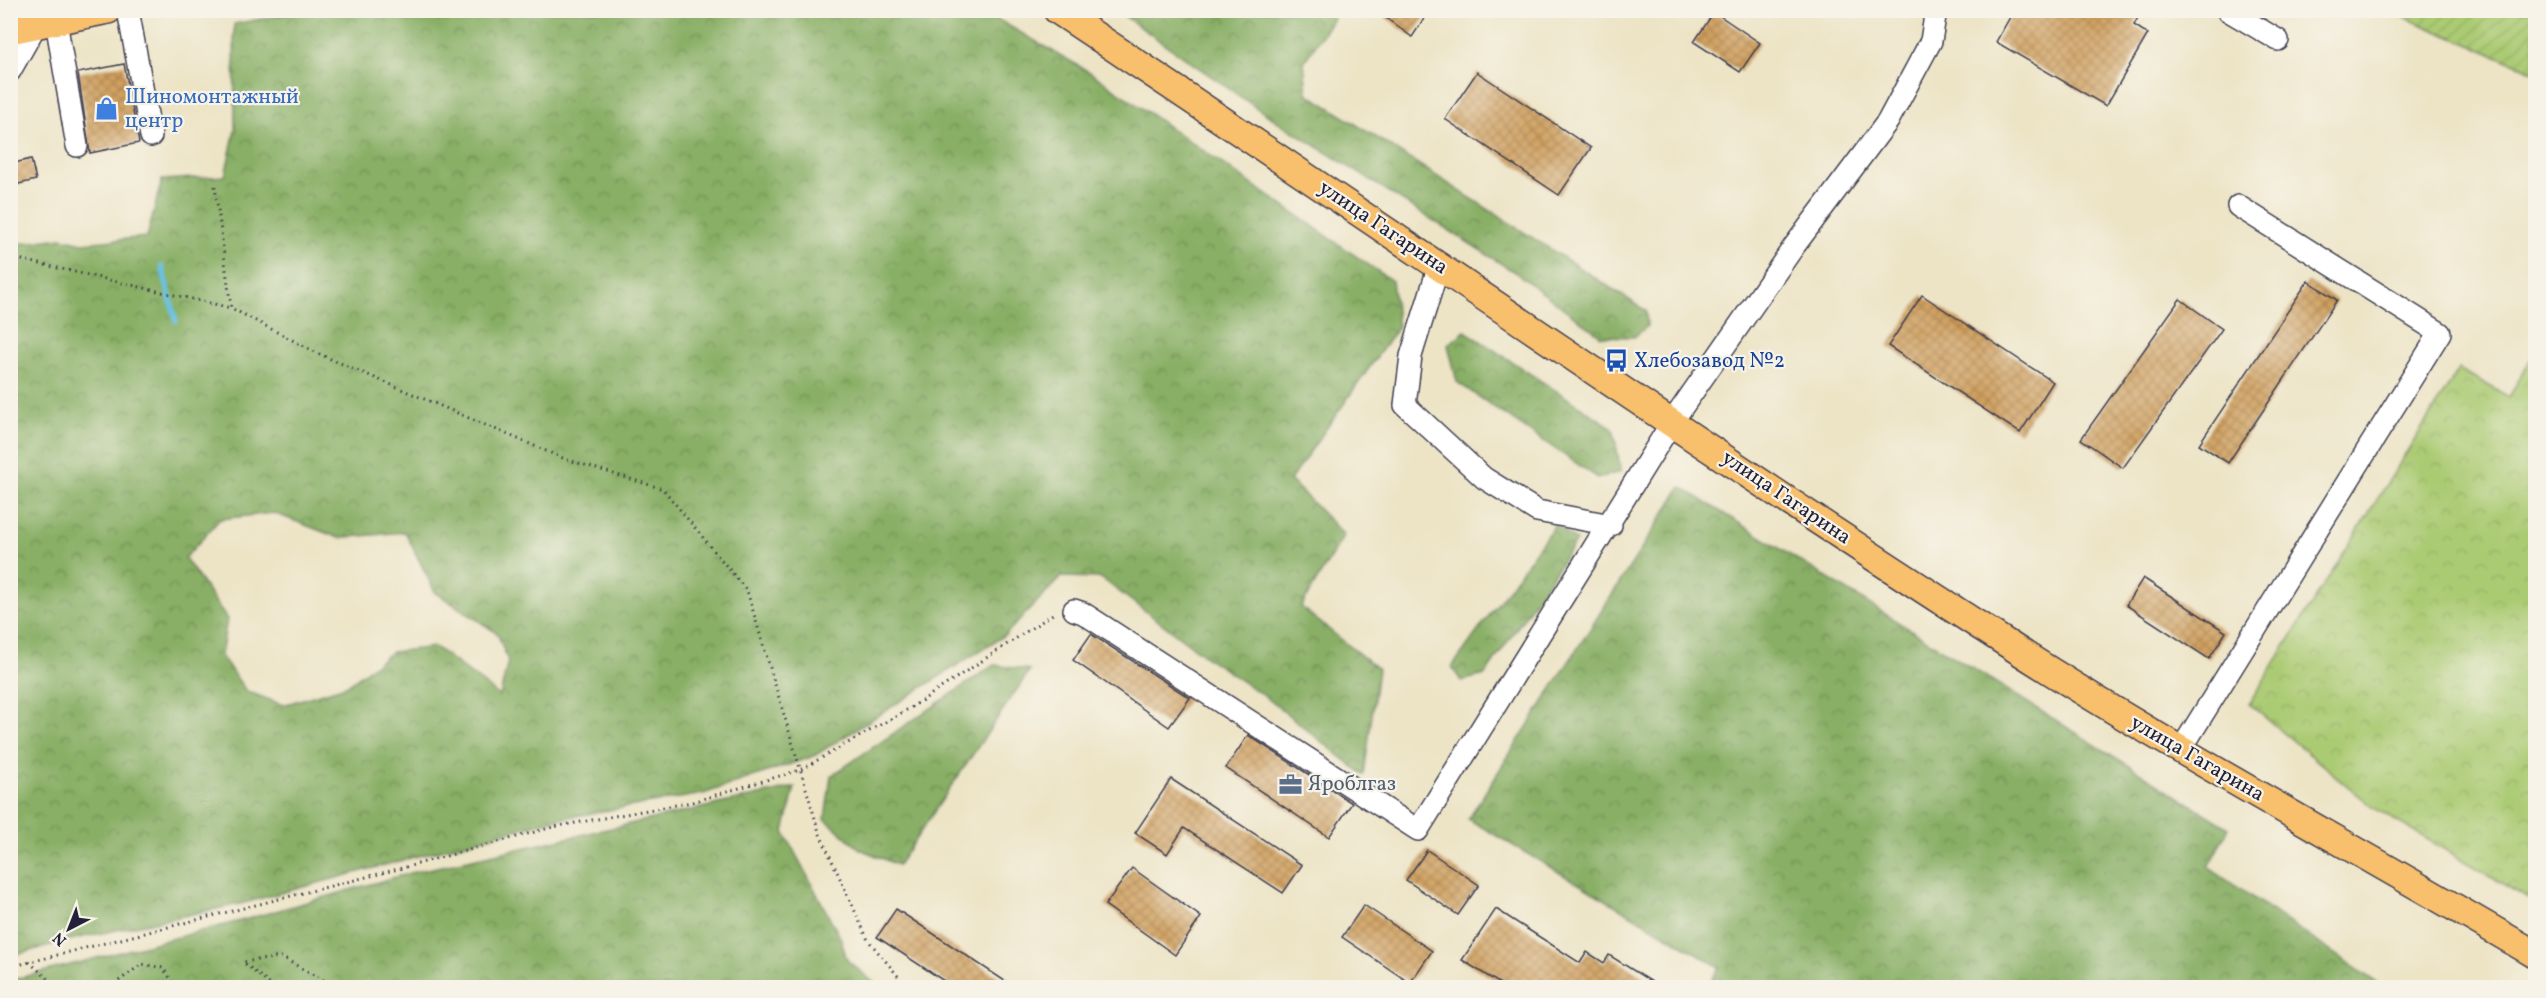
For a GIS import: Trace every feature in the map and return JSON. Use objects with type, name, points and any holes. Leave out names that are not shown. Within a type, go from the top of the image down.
[{"type":"main road","points":[[34,25],[108,10]]},
{"type":"main road","name":"улица Гагарина","points":[[1057,10],[2012,647],[2180,751],[2419,886],[2535,955]]},
{"type":"street","points":[[128,10],[151,136]]},
{"type":"street","points":[[1068,608],[1093,619],[1418,830],[1611,525],[1672,422],[1795,245],[1888,121],[1931,40],[1936,10]]},
{"type":"street","points":[[2227,10],[2278,39]]},
{"type":"street","points":[[10,71],[34,25]]},
{"type":"street","points":[[34,25],[77,146]]},
{"type":"street","points":[[2180,751],[2440,333],[2238,207]]},
{"type":"street","points":[[1439,265],[1411,356],[1405,405],[1484,478],[1537,511],[1611,525]]},
{"type":"path","points":[[214,186],[231,308]]},
{"type":"path","points":[[10,257],[231,308],[319,354],[565,459],[663,489],[747,591],[819,832],[868,939],[908,987]]},
{"type":"path","points":[[10,967],[410,866],[553,827],[692,802],[801,770],[931,695],[1068,608]]},
{"type":"path","points":[[274,987],[243,962],[281,957],[339,987]]},
{"type":"path","points":[[29,962],[59,987]]},
{"type":"path","points":[[109,987],[142,964],[163,968],[177,987]]},
{"type":"green space","points":[[308,10],[983,11],[1091,73],[1392,281],[1398,327],[1290,480],[1344,535],[1301,607],[1378,669],[1364,775],[1267,698],[1209,659],[1101,578],[1061,577],[1005,635],[814,756],[703,794],[552,820],[240,904],[78,938],[11,956],[11,245],[61,238],[83,243],[147,237],[162,180],[225,176],[235,130],[234,24]],"holes":[[[274,513],[339,538],[405,532],[435,592],[497,633],[508,661],[500,696],[435,647],[392,652],[346,686],[283,705],[246,691],[221,656],[227,619],[185,558],[220,519]]]},
{"type":"green space","points":[[1117,11],[1338,11],[1304,62],[1307,93],[1646,311],[1647,326],[1634,337],[1601,336],[1516,273],[1261,111]]},
{"type":"green space","points":[[2389,11],[2535,11],[2535,72]]},
{"type":"green space","points":[[1465,331],[1613,428],[1621,472],[1598,478],[1457,382],[1448,345]]},
{"type":"green space","points":[[2535,352],[2535,903],[2374,808],[2249,704],[2459,369],[2509,397]]},
{"type":"green space","points":[[1681,487],[2229,828],[2208,867],[2383,987],[1707,987],[1720,967],[1468,819]]},
{"type":"green space","points":[[1555,524],[1576,541],[1485,675],[1461,681],[1452,667]]},
{"type":"green space","points":[[994,665],[1030,670],[898,865],[860,849],[825,819],[831,776]]},
{"type":"green space","points":[[795,787],[784,832],[841,939],[847,960],[879,987],[11,987],[11,980],[240,921],[410,873]]},
{"type":"building","points":[[1375,10],[1430,10],[1412,37]]},
{"type":"building","points":[[2014,10],[2142,10],[2134,25],[2148,34],[2106,106],[1996,42]]},
{"type":"building","points":[[1714,12],[1760,43],[1740,72],[1694,42]]},
{"type":"building","name":"Шиномонтажный центр","points":[[124,64],[139,143],[90,153],[78,73]]},
{"type":"building","points":[[1477,72],[1591,148],[1559,195],[1445,119]]},
{"type":"building","points":[[31,159],[36,180],[10,186],[10,164]]},
{"type":"building","points":[[2308,281],[2337,300],[2228,463],[2199,444]]},
{"type":"building","points":[[1922,295],[2053,382],[2020,433],[1888,346]]},
{"type":"building","points":[[2180,299],[2222,329],[2123,468],[2081,439]]},
{"type":"building","points":[[2143,578],[2226,632],[2209,659],[2126,605]]},
{"type":"building","points":[[1091,634],[1190,698],[1169,727],[1073,660]]},
{"type":"building","name":"Яроблгаз","points":[[1248,735],[1352,803],[1329,837],[1226,768]]},
{"type":"building","points":[[1171,779],[1302,865],[1283,893],[1184,828],[1167,854],[1135,833]]},
{"type":"building","points":[[1427,850],[1479,885],[1458,915],[1406,880]]},
{"type":"building","points":[[1132,868],[1201,917],[1175,955],[1105,905]]},
{"type":"building","points":[[1364,905],[1432,951],[1410,983],[1342,937]]},
{"type":"building","points":[[896,909],[1014,987],[953,987],[877,937]]},
{"type":"building","points":[[1496,909],[1580,963],[1587,952],[1604,963],[1609,955],[1660,987],[1505,987],[1462,960]]},
{"type":"waterway","points":[[162,267],[176,321]]},
{"type":"place","name":"Шиномонтажный центр","points":[[107,109]]},
{"type":"place","name":"Хлебозавод №2","points":[[1616,361]]},
{"type":"place","name":"Яроблгаз","points":[[1290,784]]}]
